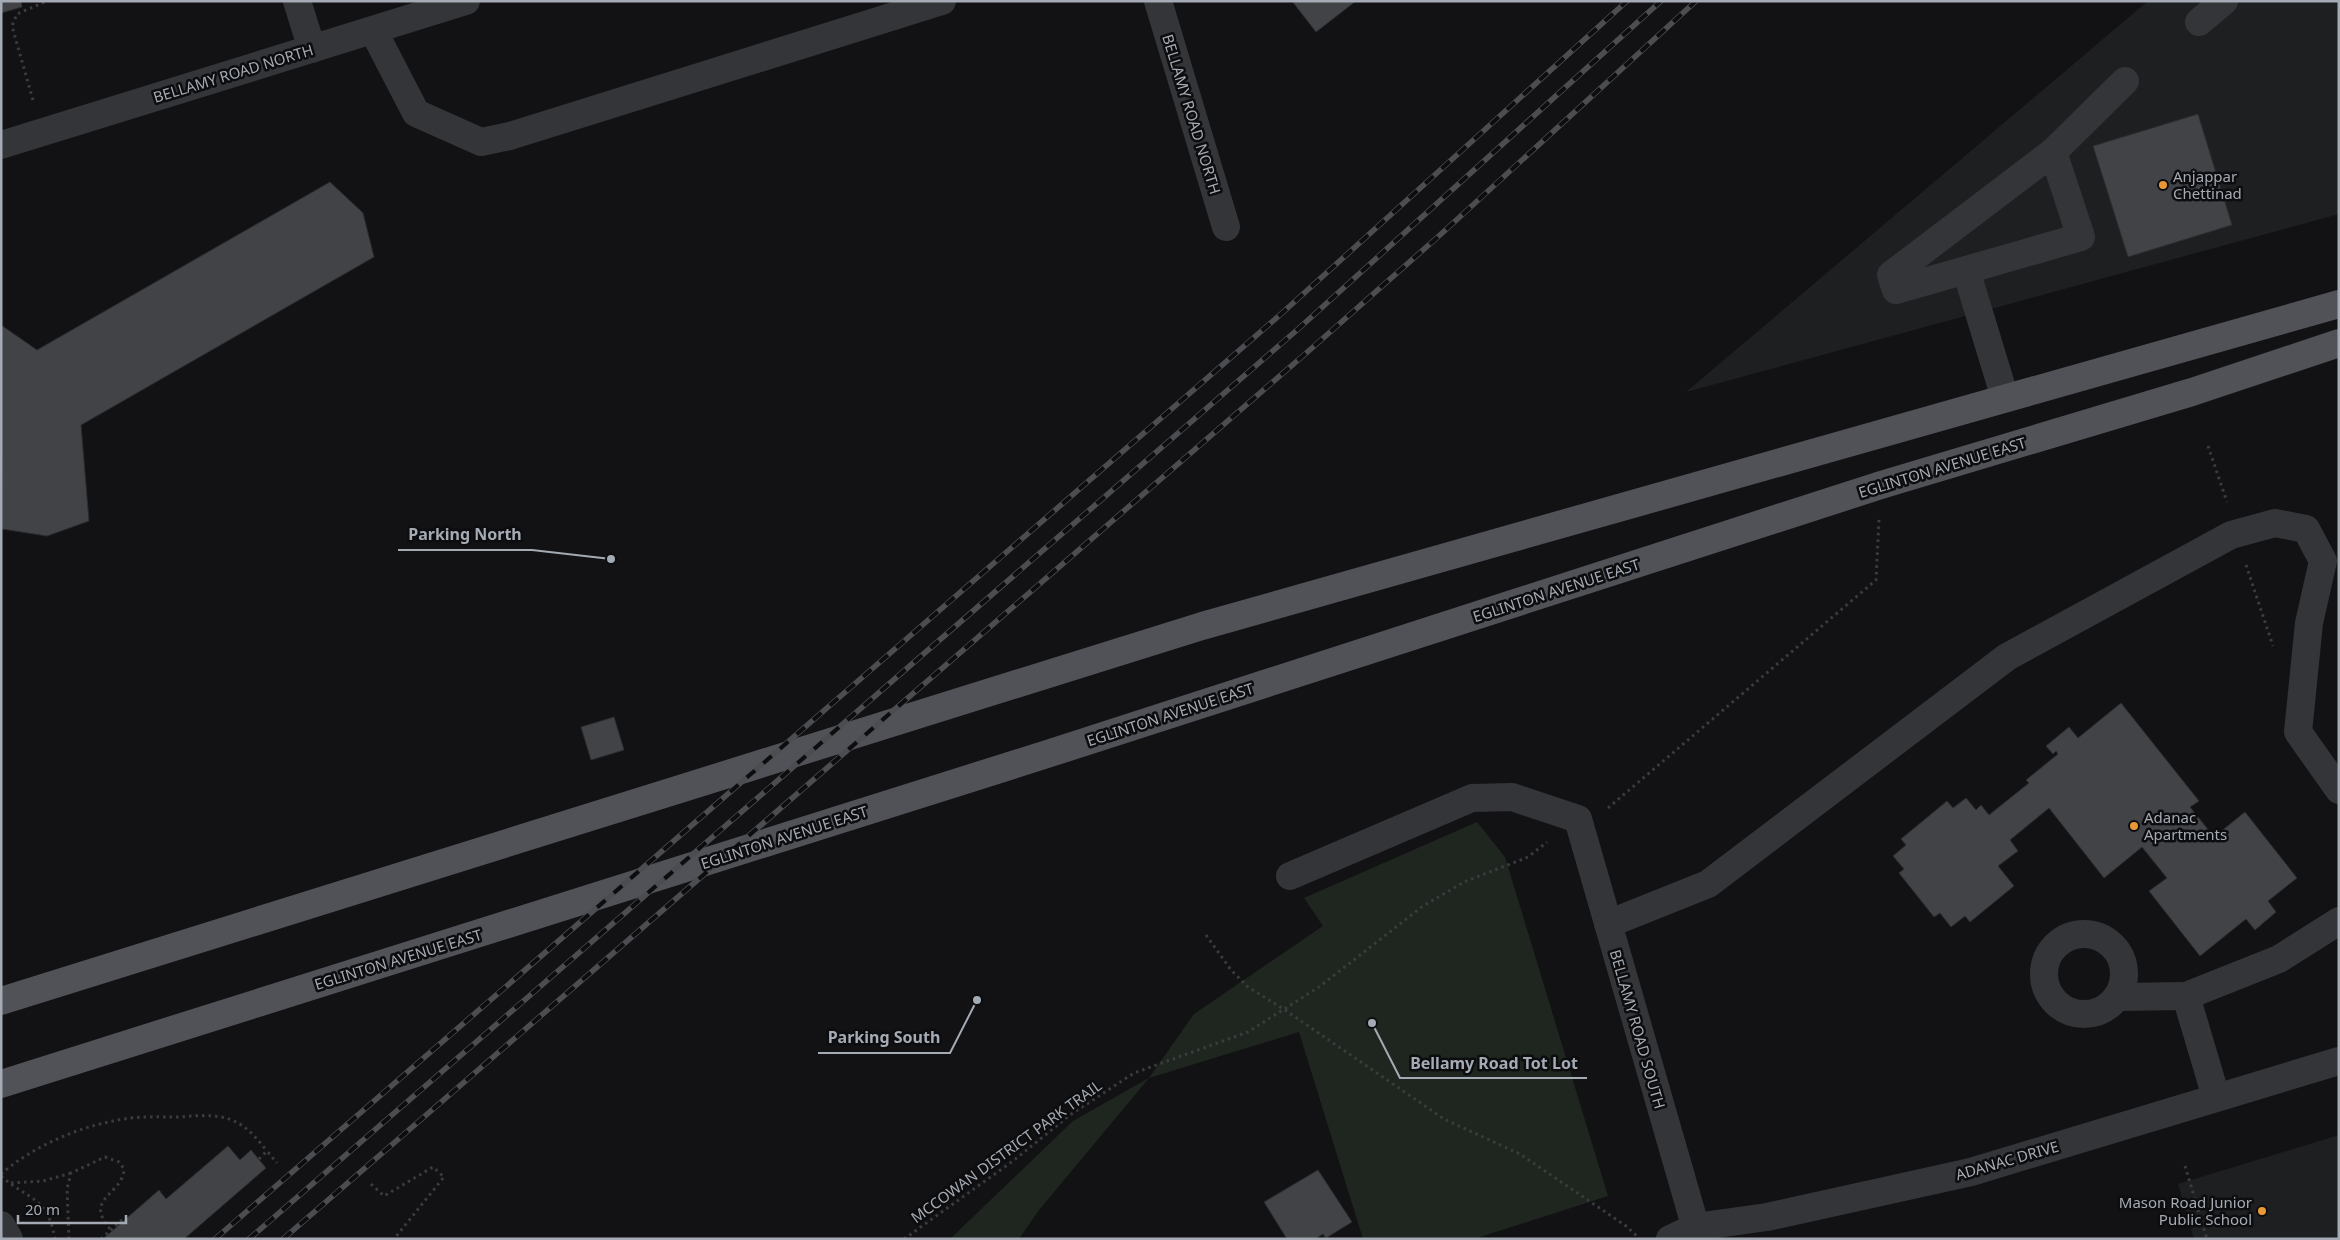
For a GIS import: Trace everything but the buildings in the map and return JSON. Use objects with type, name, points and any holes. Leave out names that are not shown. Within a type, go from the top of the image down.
[{"type":"main road","points":[[1,1001],[1202,626],[2339,304]]},
{"type":"main road","name":"EGLINTON AVENUE EAST","points":[[1,1084],[1053,752],[1881,485],[2192,392],[2339,343]]},
{"type":"street","points":[[297,1],[312,49]]},
{"type":"street","name":"BELLAMY ROAD NORTH","points":[[1,145],[373,30],[409,9],[466,1]]},
{"type":"street","points":[[373,30],[416,113],[481,142],[510,136],[942,1]]},
{"type":"street","name":"BELLAMY ROAD NORTH","points":[[1158,1],[1226,227]]},
{"type":"street","points":[[2199,22],[2224,1]]},
{"type":"street","points":[[2053,152],[2081,237],[1896,290],[1891,275],[2053,152],[2125,81]]},
{"type":"street","points":[[1966,270],[2005,398]]},
{"type":"street","points":[[1608,924],[1708,884],[2007,657],[2231,535],[2275,523],[2306,529],[2323,561],[2309,623],[2298,732],[2339,790]]},
{"type":"street","points":[[1290,876],[1472,798],[1512,797],[1578,819]]},
{"type":"street","name":"BELLAMY ROAD SOUTH","points":[[1578,819],[1697,1233]]},
{"type":"street","points":[[2118,997],[2186,996],[2279,959],[2339,921]]},
{"type":"street","points":[[2186,996],[2216,1097]]},
{"type":"street","name":"ADANAC DRIVE","points":[[1670,1239],[1971,1172],[2339,1061]]},
{"type":"street","points":[[1,1225],[9,1239]]},
{"type":"path","points":[[42,132],[12,26],[16,14],[47,1]]},
{"type":"path","points":[[2208,446],[2229,508]]},
{"type":"path","name":"MCCOWAN DISTRICT PARK TRAIL","points":[[904,1239],[1013,1161],[1070,1115],[1134,1073],[1248,1032],[1319,987],[1423,906],[1464,882],[1528,857],[1578,819],[1611,807],[1876,580],[1881,485]]},
{"type":"path","points":[[2244,559],[2275,654]]},
{"type":"path","points":[[1206,935],[1231,970],[1248,987],[1285,1010],[1444,1119],[1520,1154],[1626,1226],[1640,1239]]},
{"type":"path","points":[[54,1239],[50,1219],[45,1208],[1,1175],[22,1157],[80,1130],[100,1124],[136,1118],[209,1116],[226,1118],[245,1127],[277,1163]]},
{"type":"path","points":[[259,1159],[267,1151]]},
{"type":"path","points":[[11,1183],[43,1181],[71,1173],[105,1157],[111,1157],[122,1165],[124,1174],[100,1208],[101,1219],[110,1230]]},
{"type":"path","points":[[2186,1166],[2207,1239]]},
{"type":"path","points":[[371,1184],[384,1196],[433,1167],[444,1177],[394,1239]]},
{"type":"path","points":[[68,1239],[67,1189],[71,1173]]},
{"type":"path","points":[[100,1239],[124,1218],[126,1219]]},
{"type":"shaded area","points":[[2148,1],[2339,1],[2339,214],[1686,392]]},
{"type":"shaded area","points":[[1477,822],[1505,857],[1608,1196],[1474,1239],[1363,1239],[1299,1032],[1149,1078],[1194,1014],[1323,926],[1304,898]]},
{"type":"shaded area","points":[[1149,1078],[1039,1210],[1019,1239],[950,1239],[1073,1121]]},
{"type":"shaded area","name":"Mason Road Junior Public School","points":[[2339,1135],[2339,1239],[2194,1239],[2178,1184]]},
{"type":"railway","points":[[215,1239],[1281,314],[1627,1]]},
{"type":"railway","points":[[249,1239],[1297,330],[1661,1]]},
{"type":"railway","points":[[283,1239],[1312,348],[1440,235],[1696,1]]},
{"type":"place","name":"Anjappar Chettinad","points":[[2163,185]]},
{"type":"place","name":"Parking North","points":[[611,559]]},
{"type":"place","name":"Adanac Apartments","points":[[2134,826]]},
{"type":"place","name":"Parking South","points":[[977,1000]]},
{"type":"place","name":"Bellamy Road Tot Lot","points":[[1372,1023]]},
{"type":"place","name":"Mason Road Junior Public School","points":[[2262,1211]]}]
